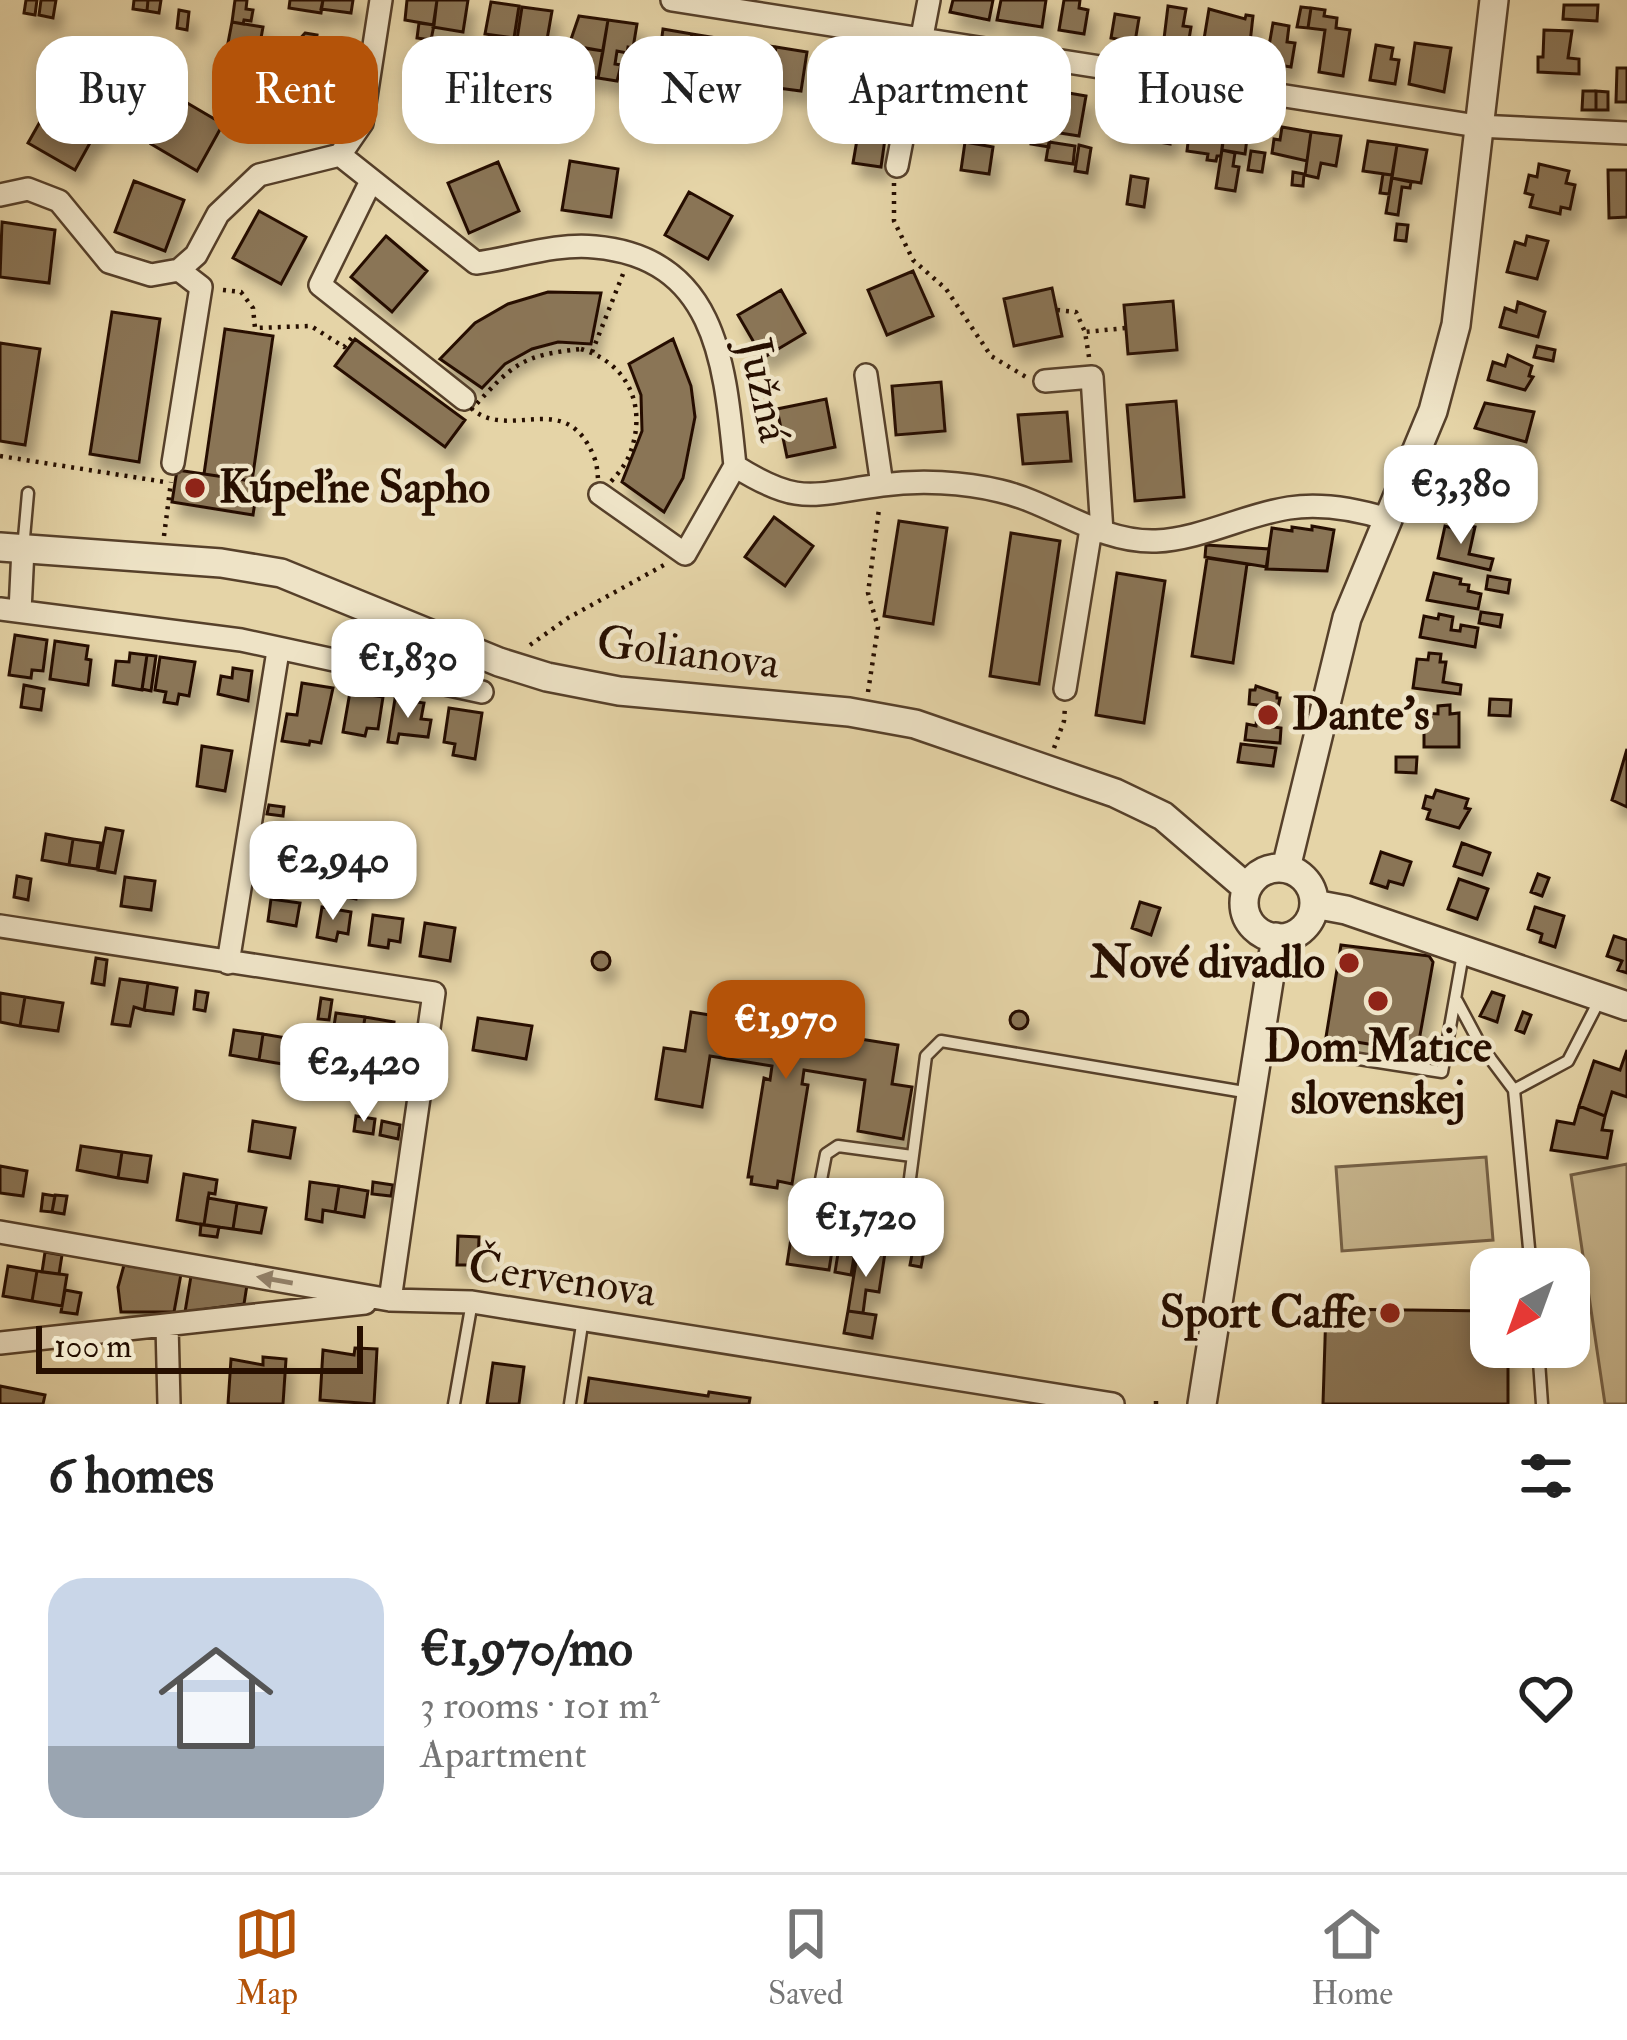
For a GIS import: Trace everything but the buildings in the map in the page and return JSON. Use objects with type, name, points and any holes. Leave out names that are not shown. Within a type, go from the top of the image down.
[{"type":"street","points":[[0,195],[28,189],[59,201],[109,262],[151,275],[179,270],[196,255],[218,214],[259,175],[340,155],[362,122],[381,0]]},
{"type":"street","points":[[673,0],[896,36]]},
{"type":"street","points":[[922,36],[929,0]]},
{"type":"street","points":[[1286,868],[1347,618],[1433,411],[1456,326],[1494,0]]},
{"type":"street","points":[[1071,63],[1478,126],[1627,134]]},
{"type":"street","points":[[897,166],[901,144]]},
{"type":"street","name":"Južná","points":[[340,155],[476,263],[547,249],[594,247],[629,254],[677,282],[704,311],[725,371],[735,466],[766,486],[803,495],[941,483],[1003,491],[1096,530],[1155,541],[1233,526],[1286,508],[1348,507],[1387,519]]},
{"type":"street","points":[[371,181],[320,285],[464,399]]},
{"type":"street","points":[[172,473],[201,287],[179,270]]},
{"type":"street","points":[[866,376],[882,485]]},
{"type":"street","points":[[1045,381],[1092,377],[1096,530],[1065,689]]},
{"type":"street","points":[[600,494],[685,554],[735,466]]},
{"type":"street","points":[[11,548],[10,610],[241,640],[482,692]]},
{"type":"street","name":"Golianova","points":[[11,548],[221,563],[281,573],[547,677],[619,691],[849,712],[915,724],[1115,794],[1163,816],[1247,888]]},
{"type":"street","points":[[228,963],[278,651]]},
{"type":"street","points":[[1286,868],[1306,881],[1314,904],[1302,929],[1276,938],[1250,922],[1244,906],[1247,888],[1264,871],[1286,868]]},
{"type":"street","points":[[1314,904],[1346,910],[1614,1002]]},
{"type":"street","points":[[0,926],[434,993],[390,1300],[0,1343]]},
{"type":"street","points":[[1202,1404],[1276,938]]},
{"type":"street","name":"Červenova","points":[[0,1232],[390,1300],[472,1302],[1113,1404]]},
{"type":"street","points":[[167,1325],[169,1404]]},
{"type":"lane","points":[[11,548],[28,493]]},
{"type":"lane","points":[[1328,1054],[1442,1072],[1464,951]]},
{"type":"lane","points":[[1457,1001],[1481,1046],[1514,1090],[1529,1248]]},
{"type":"lane","points":[[1514,1090],[1568,1061],[1614,1002]]},
{"type":"lane","points":[[912,1156],[838,1146],[826,1154],[820,1185],[825,1204],[841,1214],[904,1224],[926,1056],[941,1041],[1254,1093]]},
{"type":"lane","points":[[454,1404],[472,1302]]},
{"type":"lane","points":[[570,1404],[583,1318]]},
{"type":"lane","points":[[1539,1368],[1542,1404]]},
{"type":"path","points":[[897,166],[892,189],[894,221],[913,260],[946,289],[991,356],[1014,372],[1045,381]]},
{"type":"path","points":[[592,352],[629,254]]},
{"type":"path","points":[[201,287],[241,292],[253,308],[256,328],[311,326],[344,347],[364,320]]},
{"type":"path","points":[[1057,310],[1082,317],[1092,377]]},
{"type":"path","points":[[1085,332],[1126,328]]},
{"type":"path","points":[[581,349],[606,357],[623,373],[636,408],[634,439],[628,460],[600,494],[596,460],[576,430],[557,418],[486,420],[472,409],[516,363],[548,352],[581,349]]},
{"type":"path","points":[[0,456],[172,473],[164,542]]},
{"type":"path","points":[[868,697],[878,627],[868,593],[882,485]]},
{"type":"path","points":[[524,652],[568,618],[685,554]]},
{"type":"path","points":[[1052,753],[1064,721],[1065,689]]},
{"type":"shaded area","points":[[1486,1157],[1493,1240],[1342,1251],[1336,1167]]},
{"type":"shaded area","points":[[1627,1164],[1627,1404],[1605,1404],[1590,1303],[1590,1248],[1582,1248],[1571,1175]]},
{"type":"place","name":"Kúpeľne Sapho","points":[[195,488]]},
{"type":"place","name":"Dante's","points":[[1268,715]]},
{"type":"place","name":"Nové divadlo","points":[[1349,963]]},
{"type":"place","name":"Dom Matice slovenskej","points":[[1378,1001]]},
{"type":"place","name":"Sport Caffe","points":[[1390,1313]]}]
